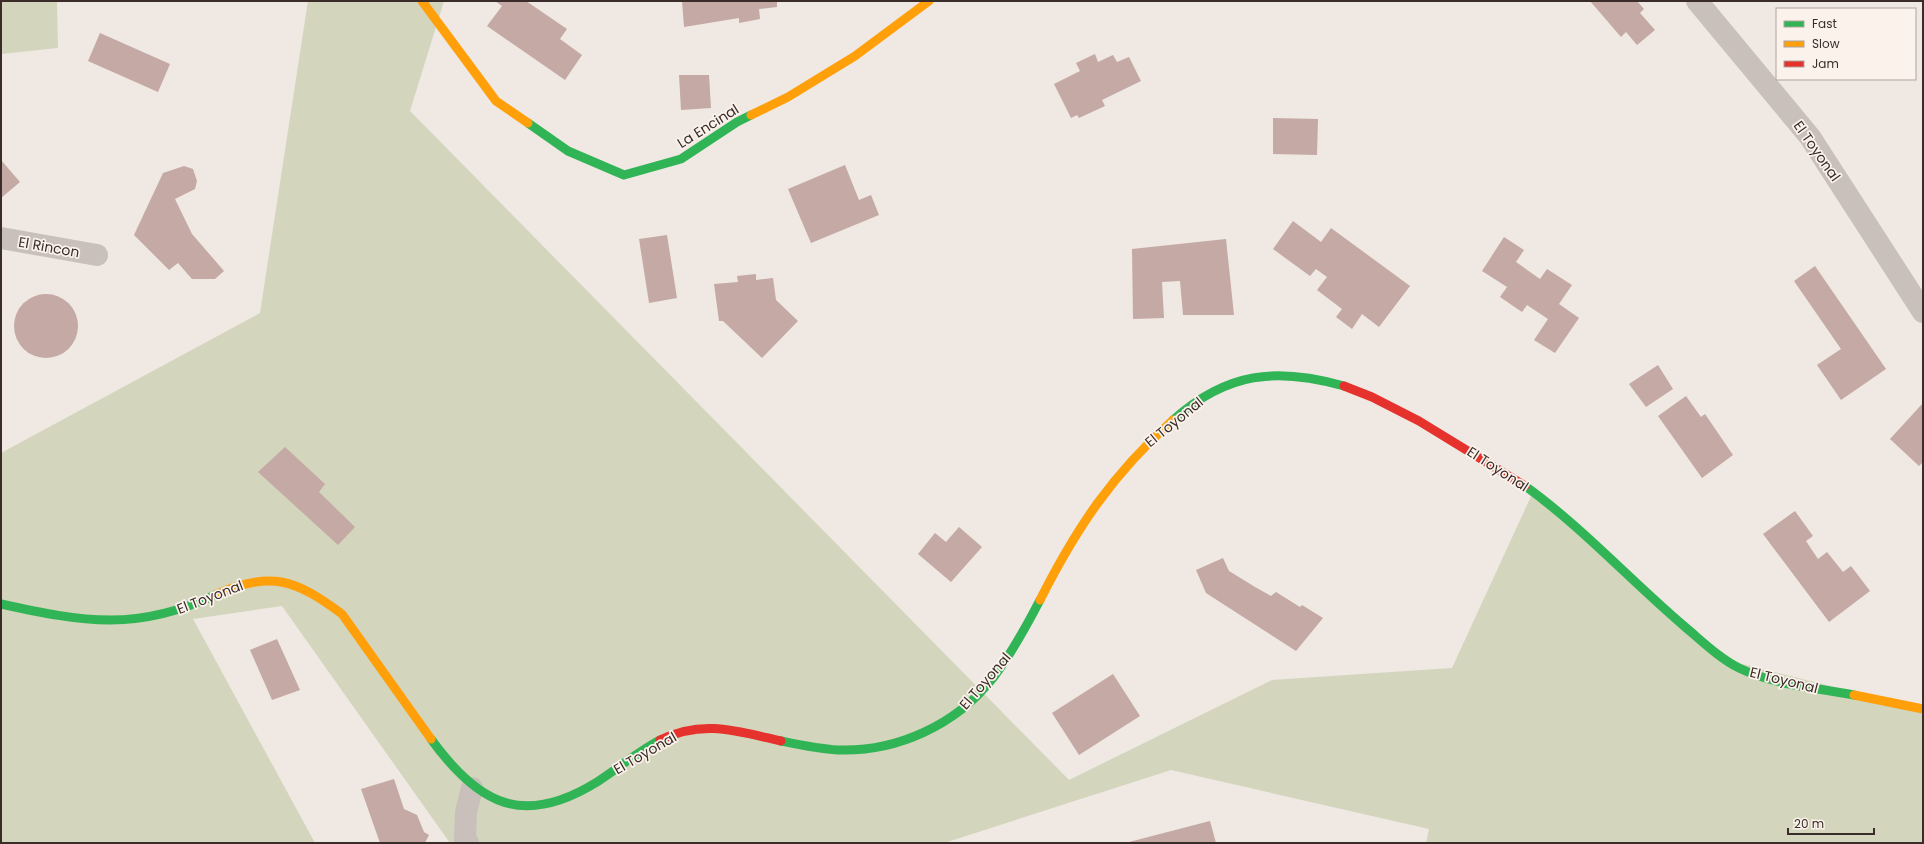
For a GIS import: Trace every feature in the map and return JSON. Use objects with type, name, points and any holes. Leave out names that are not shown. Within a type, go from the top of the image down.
[{"type":"street","name":"La Encinal","points":[[422,1],[496,101],[568,151],[624,176],[681,159],[737,122],[788,97],[856,56],[929,1]]},
{"type":"street","name":"El Toyonal","points":[[1697,1],[1810,137],[1923,312]]},
{"type":"street","name":"El Rincon","points":[[1,238],[97,255]]},
{"type":"street","name":"El Toyonal","points":[[1,604],[54,615],[105,621],[132,619],[184,609],[248,582],[272,580],[295,587],[321,599],[342,614],[458,776],[487,798],[512,806],[544,806],[570,797],[599,781],[664,738],[690,728],[725,728],[823,749],[877,749],[924,734],[957,714],[982,690],[1010,655],[1078,531],[1119,474],[1150,440],[1190,405],[1218,389],[1254,376],[1274,374],[1314,379],[1361,392],[1415,418],[1509,474],[1571,522],[1662,608],[1726,660],[1746,671],[1778,681],[1923,709]]},
{"type":"street","points":[[468,843],[465,840],[466,812],[472,788]]},
{"type":"green space","points":[[1,1],[57,1],[58,48],[1,54]]},
{"type":"green space","points":[[308,1],[444,1],[410,111],[1069,780],[1272,680],[1452,668],[1533,492],[1726,660],[1923,709],[1923,842],[1426,843],[1429,829],[1171,770],[944,843],[450,843],[282,606],[193,619],[315,843],[1,843],[1,453],[260,313]]},
{"type":"building","points":[[495,1],[526,1],[567,29],[560,39],[582,55],[565,80],[487,26],[502,6]]},
{"type":"building","points":[[682,1],[777,1],[777,7],[759,9],[760,19],[739,23],[739,18],[684,27]]},
{"type":"building","points":[[1590,1],[1637,1],[1644,9],[1640,13],[1655,30],[1637,45],[1626,32],[1621,37]]},
{"type":"building","points":[[100,33],[170,64],[158,92],[88,61]]},
{"type":"building","points":[[1095,54],[1098,62],[1113,55],[1117,62],[1129,57],[1141,81],[1102,100],[1105,106],[1079,118],[1077,115],[1071,118],[1054,84],[1080,71],[1076,63]]},
{"type":"building","points":[[679,75],[709,75],[711,108],[681,110]]},
{"type":"building","points":[[1273,118],[1318,119],[1317,155],[1273,154]]},
{"type":"building","points":[[1,160],[20,182],[1,198]]},
{"type":"building","points":[[845,165],[859,200],[871,195],[879,215],[811,243],[788,189]]},
{"type":"building","points":[[184,166],[193,169],[197,181],[195,189],[175,199],[192,234],[224,271],[215,279],[192,279],[178,263],[169,270],[134,235],[163,173]]},
{"type":"building","points":[[1293,221],[1321,242],[1331,228],[1410,286],[1379,327],[1362,314],[1352,329],[1336,317],[1342,309],[1317,290],[1327,277],[1316,269],[1310,276],[1273,249]]},
{"type":"building","points":[[667,235],[677,298],[649,303],[639,239]]},
{"type":"building","points":[[1504,237],[1524,250],[1516,262],[1540,279],[1547,269],[1572,285],[1559,304],[1579,318],[1555,353],[1534,340],[1548,319],[1527,305],[1522,312],[1500,297],[1507,287],[1482,271]]},
{"type":"building","points":[[1226,239],[1234,315],[1183,315],[1180,281],[1162,282],[1164,318],[1133,319],[1132,249]]},
{"type":"building","points":[[1815,266],[1886,369],[1841,400],[1817,365],[1841,349],[1794,281]]},
{"type":"building","points":[[756,274],[756,280],[773,278],[776,300],[798,321],[762,358],[723,321],[719,321],[714,284],[738,282],[737,276]]},
{"type":"building","points":[[46,294],[64,299],[69,303],[73,308],[78,326],[73,344],[69,349],[64,353],[46,358],[28,353],[23,349],[19,344],[14,326],[19,308],[23,303],[28,299]]},
{"type":"building","points":[[1658,365],[1673,389],[1646,407],[1629,384]]},
{"type":"building","points":[[1686,396],[1701,417],[1705,414],[1733,455],[1702,478],[1658,416]]},
{"type":"building","points":[[1923,403],[1923,462],[1919,466],[1890,439]]},
{"type":"building","points":[[285,447],[325,484],[319,492],[355,527],[338,545],[258,472]]},
{"type":"building","points":[[1795,511],[1813,536],[1806,541],[1818,559],[1827,552],[1843,572],[1851,566],[1870,591],[1829,622],[1763,534]]},
{"type":"building","points":[[959,527],[982,547],[951,582],[918,554],[935,533],[946,542]]},
{"type":"building","points":[[1223,558],[1229,571],[1255,587],[1271,596],[1276,592],[1300,607],[1302,605],[1323,618],[1296,651],[1206,593],[1196,570]]},
{"type":"building","points":[[277,639],[300,690],[272,700],[250,650]]},
{"type":"building","points":[[1113,674],[1140,716],[1079,755],[1052,713]]},
{"type":"building","points":[[394,779],[404,809],[417,815],[424,832],[429,835],[425,843],[380,843],[361,789]]},
{"type":"building","points":[[1210,821],[1216,843],[1129,842]]},
{"type":"traffic: fast","points":[[528,123],[568,151],[624,175],[681,159],[737,122],[751,115]]},
{"type":"traffic: fast","points":[[1173,420],[1193,404],[1213,392],[1233,383],[1253,378],[1274,376],[1296,377],[1319,380],[1344,386]]},
{"type":"traffic: fast","points":[[1525,486],[1586,536],[1684,626],[1724,659],[1752,674],[1781,682],[1854,695]]},
{"type":"traffic: fast","points":[[1,604],[85,619],[136,619],[161,614],[188,606],[217,594]]},
{"type":"traffic: fast","points":[[781,741],[823,749],[860,749],[882,746],[903,740],[924,732],[943,722],[978,695],[993,678],[1018,640],[1040,600]]},
{"type":"traffic: fast","points":[[431,739],[466,780],[485,793],[504,802],[524,806],[546,804],[571,796],[597,782],[660,740]]},
{"type":"traffic: slow","points":[[422,1],[496,101],[528,123]]},
{"type":"traffic: slow","points":[[751,115],[788,97],[855,56],[929,1]]},
{"type":"traffic: slow","points":[[1040,600],[1082,525],[1098,503],[1132,461],[1173,420]]},
{"type":"traffic: slow","points":[[217,594],[253,582],[282,582],[296,586],[326,602],[342,614],[431,739]]},
{"type":"traffic: slow","points":[[1854,695],[1923,709]]},
{"type":"traffic: jam","points":[[1344,386],[1372,397],[1419,421],[1525,486]]},
{"type":"traffic: jam","points":[[660,740],[691,730],[706,728],[735,731],[781,741]]}]
